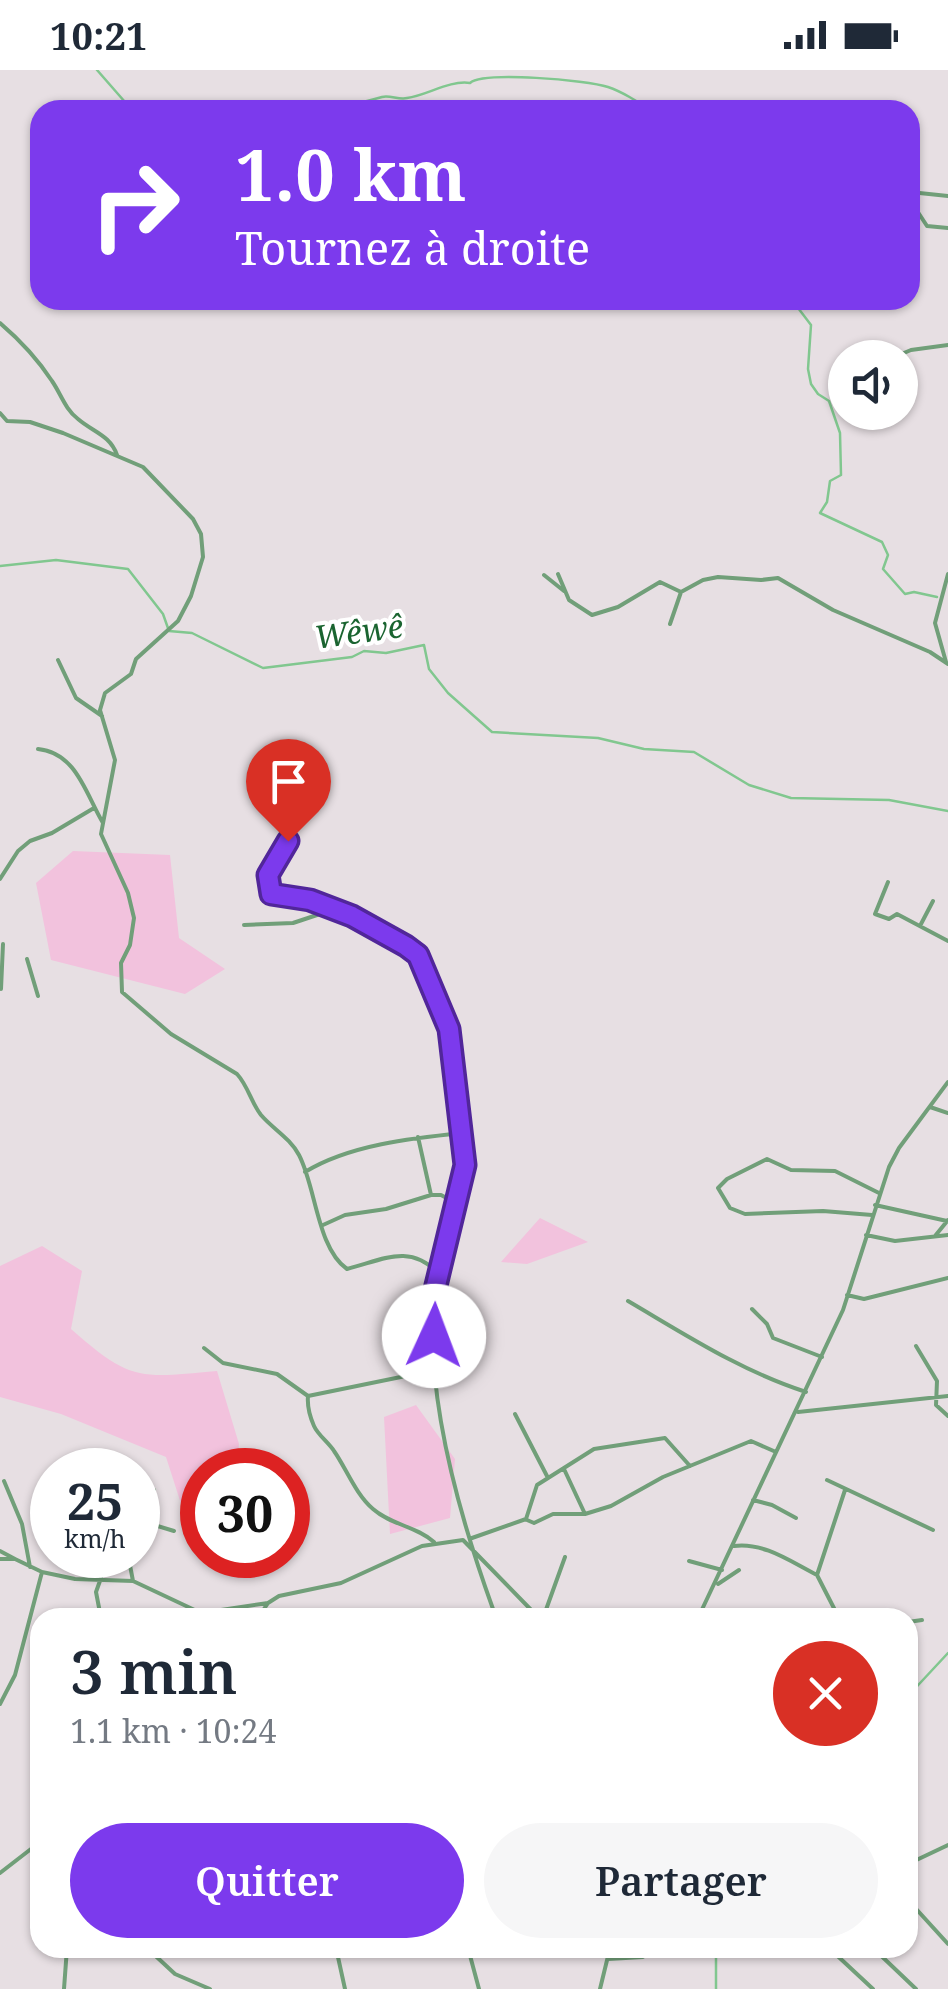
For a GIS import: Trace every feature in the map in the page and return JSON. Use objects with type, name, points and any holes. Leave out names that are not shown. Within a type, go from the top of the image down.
[{"type":"street","points":[[920,193],[948,196]]},
{"type":"street","points":[[920,215],[927,226],[948,228]]},
{"type":"street","points":[[0,323],[22,340],[65,405],[78,419],[106,437],[118,456]]},
{"type":"street","points":[[918,349],[948,345]]},
{"type":"street","points":[[0,413],[7,420],[30,422],[143,466],[199,529],[203,557],[191,596],[178,621],[136,659],[131,674],[105,693],[100,710],[115,760],[102,823],[103,841],[128,893],[134,918],[130,945],[121,963],[122,992],[116,1001]]},
{"type":"street","points":[[558,574],[564,591]]},
{"type":"street","points":[[947,663],[934,623],[948,574]]},
{"type":"street","points":[[544,575],[592,615],[618,607],[660,582],[681,592]]},
{"type":"street","points":[[670,624],[681,592],[703,580],[778,578],[833,610],[947,663]]},
{"type":"street","points":[[58,660],[76,698],[102,716]]},
{"type":"street","points":[[38,749],[48,750],[68,763],[84,783],[102,823]]},
{"type":"street","points":[[0,879],[30,840],[52,833],[94,808]]},
{"type":"street","points":[[288,841],[268,875],[269,892],[277,898],[310,900],[369,922],[418,955],[449,1029],[465,1165],[432,1302],[435,1370],[448,1460],[473,1553],[493,1608]]},
{"type":"street","points":[[888,882],[875,914],[889,919],[897,914],[947,938]]},
{"type":"street","points":[[920,924],[933,900]]},
{"type":"street","points":[[244,926],[294,923],[332,910]]},
{"type":"street","points":[[1,989],[2,944]]},
{"type":"street","points":[[27,959],[38,996]]},
{"type":"street","points":[[122,992],[170,1034],[237,1074],[259,1113],[293,1146],[329,1250],[347,1268],[401,1255],[423,1258],[438,1273]]},
{"type":"street","points":[[703,1608],[822,1357],[847,1296],[878,1192],[899,1148],[948,1082]]},
{"type":"street","points":[[930,1107],[948,1113]]},
{"type":"street","points":[[305,1172],[322,1162],[392,1139],[463,1134]]},
{"type":"street","points":[[418,1137],[430,1195]]},
{"type":"street","points":[[872,1215],[822,1211],[745,1214],[730,1208],[718,1188],[727,1178],[767,1159],[791,1170],[836,1171],[878,1192]]},
{"type":"street","points":[[323,1225],[430,1195],[440,1194],[454,1202]]},
{"type":"street","points":[[874,1205],[948,1221],[933,1238]]},
{"type":"street","points":[[866,1235],[896,1241],[948,1235]]},
{"type":"street","points":[[847,1296],[864,1298],[948,1278]]},
{"type":"street","points":[[628,1301],[748,1370],[806,1392]]},
{"type":"street","points":[[752,1310],[767,1324],[773,1338],[822,1357]]},
{"type":"street","points":[[916,1346],[943,1397]]},
{"type":"street","points":[[204,1348],[224,1363],[277,1374],[308,1396],[435,1370]]},
{"type":"street","points":[[308,1396],[307,1408],[315,1428],[337,1454],[348,1478],[370,1507],[421,1531],[436,1544]]},
{"type":"street","points":[[798,1412],[943,1397]]},
{"type":"street","points":[[943,1397],[936,1405],[948,1416]]},
{"type":"street","points":[[515,1414],[548,1478]]},
{"type":"street","points":[[526,1519],[538,1485],[594,1448],[664,1438],[690,1466]]},
{"type":"street","points":[[526,1519],[534,1524],[554,1514],[585,1514],[611,1506],[722,1450],[751,1441],[776,1452]]},
{"type":"street","points":[[564,1468],[585,1514]]},
{"type":"street","points":[[827,1480],[933,1530]]},
{"type":"street","points":[[4,1482],[22,1524],[30,1568]]},
{"type":"street","points":[[817,1575],[845,1490]]},
{"type":"street","points":[[753,1500],[796,1518]]},
{"type":"street","points":[[234,1608],[341,1583],[436,1544],[470,1539],[526,1519]]},
{"type":"street","points":[[160,1526],[174,1531]]},
{"type":"street","points":[[463,1540],[531,1608]]},
{"type":"street","points":[[732,1546],[747,1544],[765,1549],[817,1575],[834,1608]]},
{"type":"street","points":[[0,1551],[30,1568]]},
{"type":"street","points":[[545,1608],[565,1557]]},
{"type":"street","points":[[0,1559],[14,1559]]},
{"type":"street","points":[[689,1562],[722,1570]]},
{"type":"street","points":[[716,1585],[739,1570]]},
{"type":"street","points":[[32,1608],[40,1578]]},
{"type":"street","points":[[70,1578],[133,1582],[190,1608]]},
{"type":"street","points":[[99,1608],[96,1592],[101,1578]]},
{"type":"street","points":[[132,1578],[133,1582]]},
{"type":"street","points":[[264,1608],[268,1602]]},
{"type":"street","points":[[0,1704],[15,1674],[30,1617]]},
{"type":"street","points":[[918,1621],[922,1620]]},
{"type":"street","points":[[918,1859],[948,1845]]},
{"type":"street","points":[[0,1873],[30,1850]]},
{"type":"street","points":[[918,1911],[948,1944]]},
{"type":"street","points":[[64,1989],[66,1958]]},
{"type":"street","points":[[158,1958],[175,1974],[210,1989]]},
{"type":"street","points":[[338,1958],[344,1989]]},
{"type":"street","points":[[470,1958],[478,1989]]},
{"type":"street","points":[[600,1989],[608,1960],[631,1958]]},
{"type":"street","points":[[840,1958],[873,1989]]},
{"type":"street","points":[[883,1958],[916,1989]]},
{"type":"shaded area","points":[[73,851],[170,855],[179,938],[225,969],[185,994],[51,960],[36,883]]},
{"type":"shaded area","points":[[540,1218],[588,1242],[527,1264],[501,1262]]},
{"type":"shaded area","points":[[42,1246],[82,1271],[71,1329],[123,1367],[153,1375],[217,1371],[239,1448],[180,1448],[180,1501],[160,1448],[144,1448],[61,1414],[0,1397],[0,1266]]},
{"type":"shaded area","points":[[416,1405],[455,1459],[450,1518],[390,1534],[384,1417]]},
{"type":"waterway","points":[[97,70],[123,100]]},
{"type":"waterway","points":[[371,100],[415,96],[479,79],[514,77],[597,84],[634,100]]},
{"type":"waterway","points":[[800,310],[811,325],[811,384],[829,401],[840,433],[841,475],[830,481],[827,502],[820,513],[882,542],[888,555],[883,569],[905,594],[937,597]]},
{"type":"waterway","name":"Wêwê","points":[[0,566],[56,560],[128,569],[163,614],[169,631],[192,633],[263,668],[424,645],[429,669],[448,693],[492,732],[598,738],[644,749],[694,752],[749,785],[791,798],[889,800],[948,811]]},
{"type":"waterway","points":[[918,1685],[948,1653]]},
{"type":"waterway","points":[[716,1958],[716,1989]]},
{"type":"route","points":[[288,841],[268,875],[269,892],[277,898],[310,900],[369,922],[418,955],[449,1029],[465,1165],[432,1302],[434,1336]]}]
